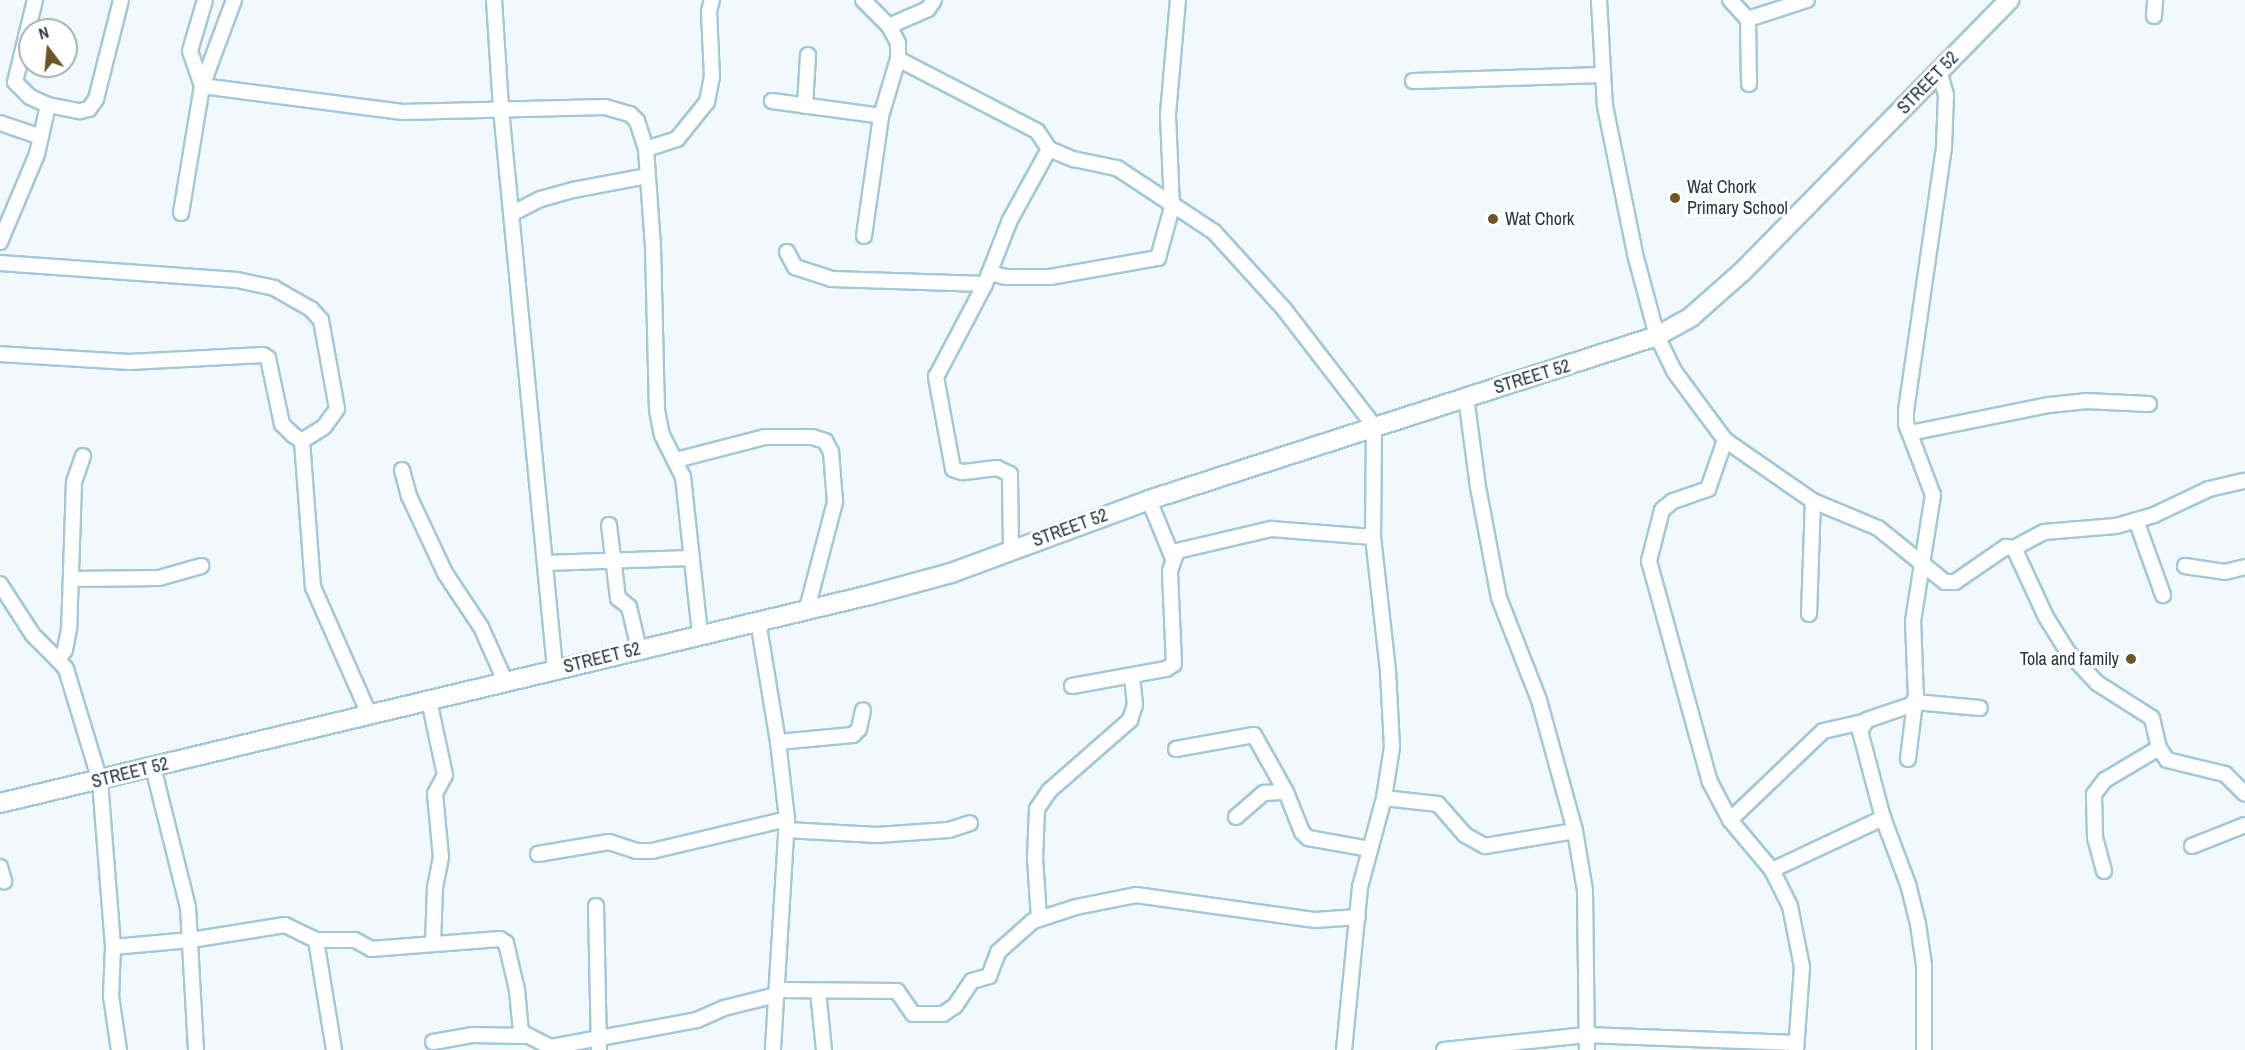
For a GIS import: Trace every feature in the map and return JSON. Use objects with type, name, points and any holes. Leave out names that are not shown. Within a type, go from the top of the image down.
[{"type":"street","points":[[35,0],[15,82],[30,97],[48,105],[80,111],[94,106],[121,0]]},
{"type":"street","points":[[202,86],[190,51],[205,0]]},
{"type":"street","points":[[181,213],[202,86],[234,0]]},
{"type":"street","points":[[494,0],[501,109],[555,669]]},
{"type":"street","points":[[646,149],[677,139],[707,102],[712,77],[709,11],[712,0]]},
{"type":"street","points":[[863,0],[889,26],[898,43],[898,59],[881,116],[864,236]]},
{"type":"street","points":[[889,26],[928,9],[934,0]]},
{"type":"street","points":[[787,252],[795,267],[831,279],[1050,278],[1155,261],[1160,255],[1172,207],[1168,114],[1178,0]]},
{"type":"street","points":[[1599,0],[1605,106],[1635,254],[1657,336],[1674,371],[1725,440],[1813,501],[1878,528],[1922,567],[1950,583],[2006,547],[2014,548],[2044,532],[2103,529],[2136,520],[2209,489],[2245,481]]},
{"type":"street","points":[[1730,0],[1748,19],[1749,84]]},
{"type":"street","points":[[1748,19],[1807,0]]},
{"type":"street","name":"STREET 52","points":[[0,804],[951,573],[1149,500],[1657,336],[1691,317],[1720,292],[2009,0]]},
{"type":"street","points":[[2154,16],[2155,0]]},
{"type":"street","points":[[805,106],[808,55]]},
{"type":"street","points":[[898,59],[1037,131],[1049,149],[1073,159],[1117,168],[1172,207],[1214,232],[1278,303],[1374,426],[1373,537],[1389,671],[1391,736],[1384,798],[1360,887],[1344,1050]]},
{"type":"street","points":[[1908,759],[1916,702],[1914,621],[1933,495],[1906,418],[1908,384],[1944,147],[1946,95],[1939,71]]},
{"type":"street","points":[[1413,81],[1603,75]]},
{"type":"street","points":[[202,86],[402,112],[617,109],[637,121],[646,149],[653,247],[654,379],[662,435],[683,477],[700,634]]},
{"type":"street","points":[[772,101],[881,116]]},
{"type":"street","points":[[0,242],[24,191],[41,137],[48,105]]},
{"type":"street","points":[[0,123],[41,137]]},
{"type":"street","points":[[1011,550],[1010,474],[997,468],[953,469],[937,386],[939,370],[987,278],[1010,220],[1049,149]]},
{"type":"street","points":[[511,214],[541,199],[573,190],[647,176]]},
{"type":"street","points":[[0,263],[237,280],[274,288],[298,300],[321,320],[337,409],[324,427],[302,441]]},
{"type":"street","points":[[0,354],[129,362],[263,355],[268,358],[282,424],[302,441],[313,587],[369,714]]},
{"type":"street","points":[[1466,398],[1479,497],[1499,598],[1539,700],[1575,831],[1586,891],[1587,1050]]},
{"type":"street","points":[[1910,433],[2049,405],[2085,401],[2149,404]]},
{"type":"street","points":[[676,460],[765,437],[812,437],[825,441],[831,452],[835,502],[807,609]]},
{"type":"street","points":[[1444,1050],[1587,1035],[1732,1042],[1764,1041],[1796,1046],[1801,989],[1798,935],[1790,906],[1772,870],[1730,820],[1710,782],[1693,729],[1649,555],[1662,510],[1712,484],[1725,440]]},
{"type":"street","points":[[58,660],[65,650],[69,629],[74,482],[83,456]]},
{"type":"street","points":[[402,470],[409,496],[445,573],[481,627],[505,681]]},
{"type":"street","points":[[1072,686],[1171,668],[1177,657],[1171,615],[1172,556],[1149,500]]},
{"type":"street","points":[[1809,614],[1813,501]]},
{"type":"street","points":[[2136,520],[2163,595]]},
{"type":"street","points":[[609,525],[618,598],[629,607],[639,649]]},
{"type":"street","points":[[1172,556],[1183,548],[1271,529],[1373,537]]},
{"type":"street","points":[[2014,548],[2046,616],[2067,651],[2097,683],[2152,718],[2159,748],[2167,760],[2224,774],[2245,794]]},
{"type":"street","points":[[545,563],[690,558]]},
{"type":"street","points":[[72,579],[159,578],[201,566]]},
{"type":"street","points":[[2185,566],[2225,572],[2245,567]]},
{"type":"street","points":[[0,584],[33,635],[66,669],[100,781],[113,947],[111,996],[119,1050]]},
{"type":"street","points":[[758,621],[778,742],[787,824],[773,1050]]},
{"type":"street","points":[[1039,918],[1035,858],[1037,809],[1049,791],[1130,720],[1135,705],[1132,675]]},
{"type":"street","points":[[429,700],[446,775],[435,794],[441,857],[435,888],[433,944]]},
{"type":"street","points":[[1730,820],[1823,731],[1863,722],[1916,702],[1980,708]]},
{"type":"street","points":[[778,742],[853,735],[859,729],[863,710]]},
{"type":"street","points":[[1863,722],[1861,734],[1883,818],[1909,887],[1918,924],[1924,965],[1924,1050]]},
{"type":"street","points":[[1176,749],[1254,735],[1295,806],[1302,832],[1308,838],[1369,849]]},
{"type":"street","points":[[2104,871],[2095,838],[2094,794],[2105,780],[2159,748]]},
{"type":"street","points":[[153,767],[188,907],[196,1050]]},
{"type":"street","points":[[1236,817],[1264,793],[1286,792]]},
{"type":"street","points":[[1384,798],[1438,804],[1465,835],[1485,846],[1575,831]]},
{"type":"street","points":[[1772,870],[1883,818]]},
{"type":"street","points":[[538,854],[609,842],[636,851],[652,851],[787,824],[878,835],[949,830],[970,822]]},
{"type":"street","points":[[2192,846],[2245,825]]},
{"type":"street","points":[[0,867],[4,881]]},
{"type":"street","points":[[434,1042],[470,1035],[524,1036],[551,1047],[599,1045],[697,1020],[724,1008],[776,992],[897,991],[913,1014],[943,1014],[955,1006],[972,981],[989,976],[998,952],[1025,926],[1039,918],[1076,907],[1147,895],[1315,920],[1358,918]]},
{"type":"street","points":[[596,906],[599,1045]]},
{"type":"street","points":[[113,947],[191,940],[285,925],[316,940],[355,940],[371,949],[492,939],[506,943],[524,1036]]},
{"type":"street","points":[[316,940],[334,1050]]},
{"type":"street","points":[[818,991],[824,1050]]},
{"type":"place","name":"Wat Chork Primary School","points":[[1675,198]]},
{"type":"place","name":"Wat Chork","points":[[1493,219]]},
{"type":"place","name":"Tola and family","points":[[2131,659]]}]
